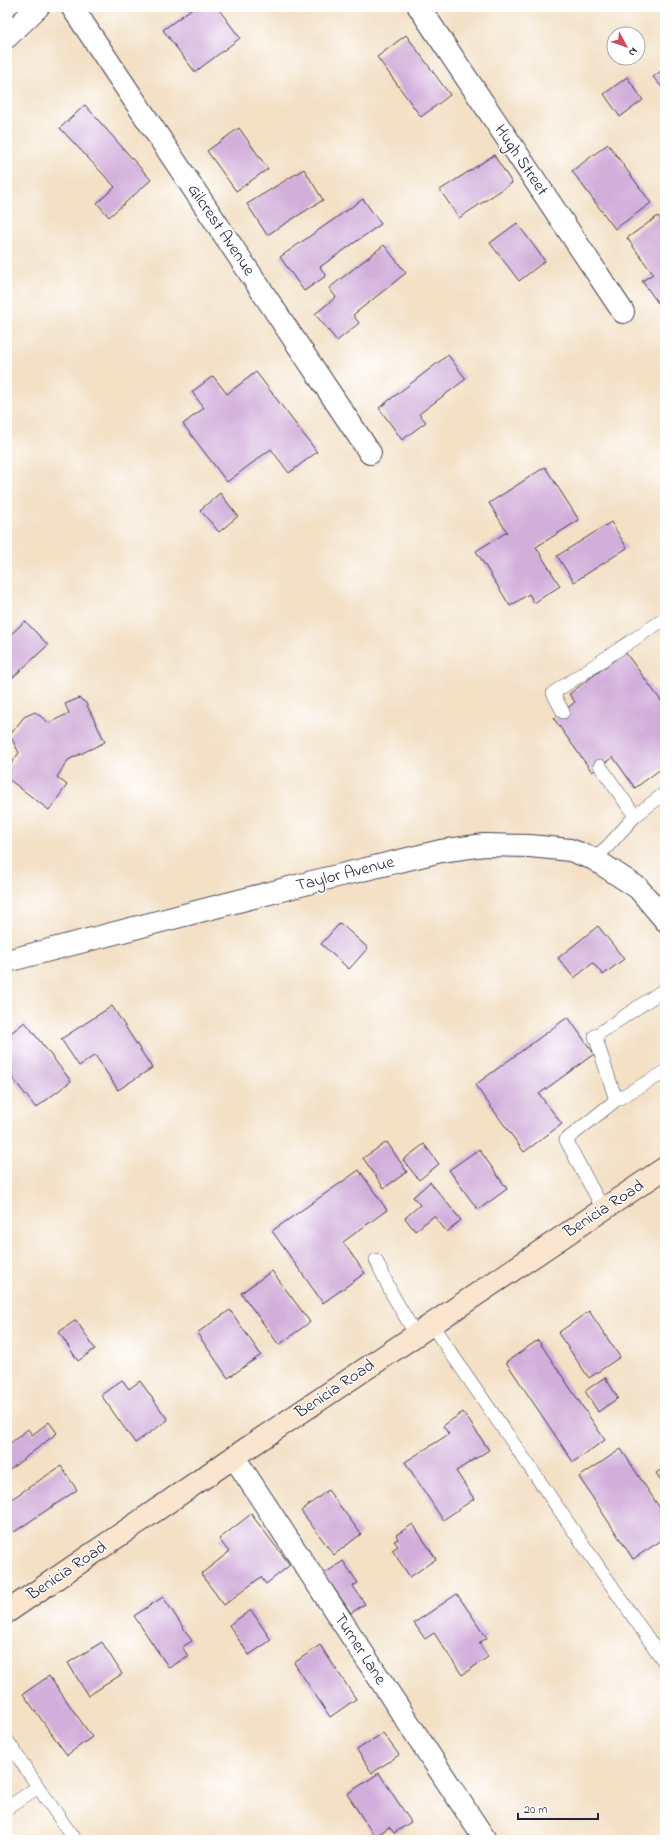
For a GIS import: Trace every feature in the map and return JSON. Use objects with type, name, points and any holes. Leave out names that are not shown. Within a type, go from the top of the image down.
[{"type":"main road","name":"Benicia Road","points":[[9,1605],[234,1457],[665,1168]]},
{"type":"street","points":[[7,37],[38,7]]},
{"type":"street","name":"Gilcrest Avenue","points":[[72,7],[370,453]]},
{"type":"street","name":"Hugh Street","points":[[419,7],[623,312]]},
{"type":"street","name":"Taylor Avenue","points":[[7,961],[305,884],[441,851],[484,845],[530,846],[570,850],[594,859],[638,888],[665,920]]},
{"type":"street","name":"Turner Lane","points":[[234,1457],[484,1838],[480,1840]]},
{"type":"lane","points":[[563,712],[553,692],[663,620],[665,624]]},
{"type":"lane","points":[[600,766],[635,816]]},
{"type":"lane","points":[[594,859],[635,816],[665,793]]},
{"type":"lane","points":[[616,1100],[595,1036],[665,989]]},
{"type":"lane","points":[[603,1209],[566,1140],[616,1100],[665,1072]]},
{"type":"lane","points":[[376,1260],[392,1294],[424,1329],[665,1663]]},
{"type":"lane","points":[[7,1740],[75,1840]]},
{"type":"lane","points":[[7,1808],[38,1787]]},
{"type":"building","points":[[194,7],[217,7],[240,38],[195,72],[163,30]]},
{"type":"building","points":[[406,35],[450,95],[421,117],[377,57]]},
{"type":"building","points":[[665,68],[665,91],[653,77]]},
{"type":"building","points":[[627,77],[643,100],[620,117],[604,94]]},
{"type":"building","points":[[85,105],[151,180],[109,217],[97,203],[115,187],[60,128]]},
{"type":"building","points":[[239,128],[268,169],[236,191],[207,151]]},
{"type":"building","points":[[608,144],[651,203],[615,229],[572,171]]},
{"type":"building","points":[[494,155],[512,183],[459,218],[440,190]]},
{"type":"building","points":[[304,169],[323,200],[267,235],[247,204]]},
{"type":"building","points":[[363,199],[381,224],[320,267],[326,276],[304,291],[280,257]]},
{"type":"building","points":[[658,216],[665,226],[665,298],[658,303],[642,281],[653,274],[627,238]]},
{"type":"building","points":[[517,223],[545,261],[519,281],[490,243]]},
{"type":"building","points":[[384,245],[406,273],[353,315],[359,323],[337,341],[315,314],[336,297],[329,288]]},
{"type":"building","points":[[448,355],[466,379],[419,414],[426,422],[402,440],[379,408]]},
{"type":"building","points":[[256,372],[317,452],[289,473],[271,449],[227,482],[183,424],[204,408],[192,392],[213,376],[227,394]]},
{"type":"building","points":[[545,467],[579,520],[536,547],[560,586],[534,603],[529,594],[510,606],[476,551],[507,532],[489,503]]},
{"type":"building","points":[[220,493],[238,516],[219,532],[200,510]]},
{"type":"building","points":[[611,522],[627,548],[574,582],[557,556]]},
{"type":"building","points":[[25,621],[48,645],[9,681],[7,678],[7,638]]},
{"type":"building","points":[[625,652],[665,706],[665,766],[635,788],[613,757],[592,772],[554,719],[575,702],[569,694]]},
{"type":"building","points":[[79,698],[86,703],[105,742],[68,760],[57,777],[67,785],[49,810],[7,778],[7,769],[19,753],[10,735],[24,717],[35,712],[49,723],[69,713],[65,704]]},
{"type":"building","points":[[340,923],[368,948],[349,969],[321,944]]},
{"type":"building","points":[[598,926],[624,959],[603,975],[593,963],[574,978],[558,958]]},
{"type":"building","points":[[112,1006],[152,1068],[118,1090],[95,1055],[79,1066],[61,1039]]},
{"type":"building","points":[[568,1017],[594,1054],[539,1094],[562,1124],[524,1152],[475,1085]]},
{"type":"building","points":[[25,1022],[71,1081],[36,1108],[7,1071],[7,1036]]},
{"type":"building","points":[[387,1142],[407,1172],[384,1188],[363,1158]]},
{"type":"building","points":[[424,1144],[439,1164],[419,1180],[403,1160]]},
{"type":"building","points":[[479,1149],[507,1189],[478,1210],[449,1170]]},
{"type":"building","points":[[359,1170],[387,1210],[343,1242],[365,1273],[323,1303],[272,1231]]},
{"type":"building","points":[[430,1182],[461,1220],[447,1232],[434,1216],[415,1231],[405,1218],[420,1205],[413,1197]]},
{"type":"building","points":[[272,1271],[310,1322],[279,1345],[241,1293]]},
{"type":"building","points":[[230,1310],[261,1355],[228,1378],[197,1333]]},
{"type":"building","points":[[589,1311],[620,1357],[589,1378],[558,1333]]},
{"type":"building","points":[[76,1320],[95,1349],[78,1361],[59,1332]]},
{"type":"building","points":[[538,1340],[605,1440],[573,1462],[506,1362]]},
{"type":"building","points":[[605,1377],[618,1398],[598,1412],[585,1391]]},
{"type":"building","points":[[122,1380],[129,1389],[140,1381],[168,1420],[135,1443],[101,1395]]},
{"type":"building","points":[[463,1412],[489,1450],[456,1471],[474,1499],[443,1520],[405,1462],[449,1434],[443,1426]]},
{"type":"building","points":[[49,1422],[57,1433],[7,1472],[7,1446],[28,1429],[32,1435]]},
{"type":"building","points":[[621,1449],[665,1516],[665,1538],[633,1559],[579,1477]]},
{"type":"building","points":[[61,1466],[77,1490],[14,1532],[7,1521],[7,1502]]},
{"type":"building","points":[[665,1467],[665,1486],[656,1473]]},
{"type":"building","points":[[328,1490],[361,1534],[334,1555],[301,1511]]},
{"type":"building","points":[[251,1514],[290,1565],[266,1584],[261,1577],[224,1605],[201,1574],[229,1552],[219,1539]]},
{"type":"building","points":[[413,1524],[436,1559],[410,1577],[392,1550],[398,1546],[394,1541],[398,1539],[396,1535]]},
{"type":"building","points":[[343,1561],[358,1583],[353,1586],[365,1604],[351,1613],[324,1574]]},
{"type":"building","points":[[457,1594],[487,1638],[479,1643],[488,1657],[462,1675],[434,1633],[425,1639],[414,1623]]},
{"type":"building","points":[[163,1597],[192,1641],[182,1647],[188,1656],[169,1668],[134,1616]]},
{"type":"building","points":[[251,1610],[271,1640],[249,1655],[229,1625]]},
{"type":"building","points":[[102,1642],[122,1674],[88,1696],[68,1663]]},
{"type":"building","points":[[320,1645],[356,1699],[330,1717],[294,1663]]},
{"type":"building","points":[[49,1676],[92,1737],[67,1755],[23,1694]]},
{"type":"building","points":[[383,1733],[399,1755],[372,1773],[357,1750]]},
{"type":"building","points":[[379,1773],[411,1822],[394,1833],[389,1827],[375,1837],[347,1794]]}]
